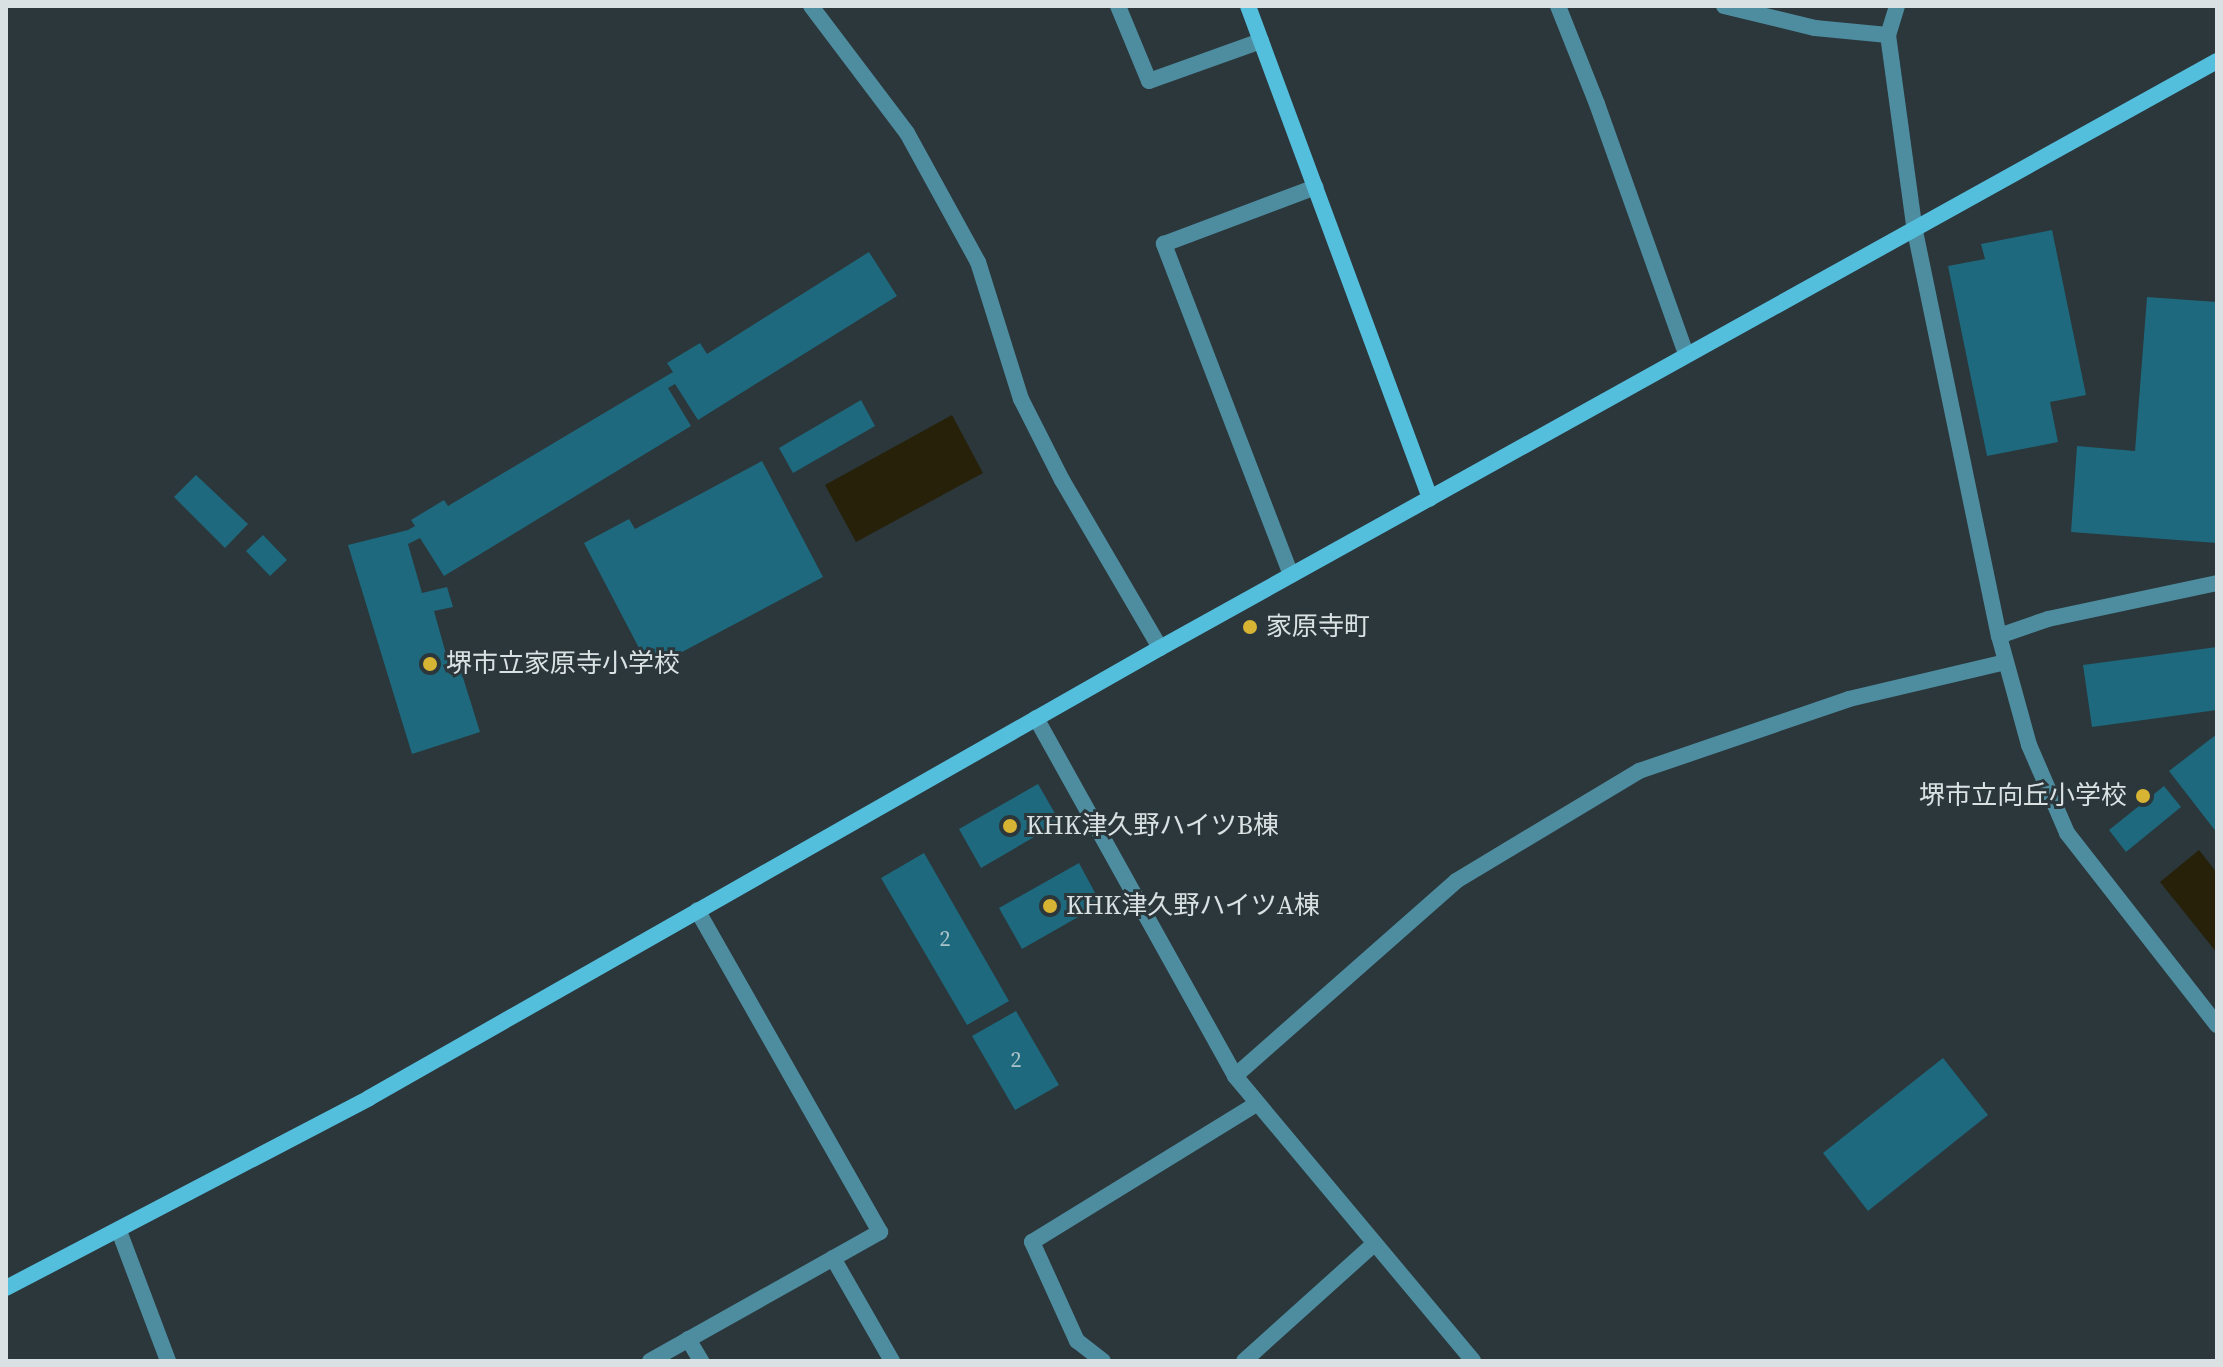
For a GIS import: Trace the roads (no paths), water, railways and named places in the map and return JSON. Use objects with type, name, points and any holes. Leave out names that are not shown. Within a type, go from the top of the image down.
[{"type":"street","points":[[811,6],[907,133],[964,236],[978,262],[1021,399],[1062,480],[1160,648]]},
{"type":"street","points":[[1118,6],[1149,81],[1261,41]]},
{"type":"street","points":[[1248,6],[1430,498]]},
{"type":"street","points":[[1558,6],[1597,104],[1686,354]]},
{"type":"street","points":[[1724,6],[1815,28],[1888,35]]},
{"type":"street","points":[[1897,6],[1888,35],[1915,231],[1999,636],[2029,745],[2067,833],[2217,1025]]},
{"type":"street","points":[[6,1288],[369,1098],[1160,648],[2217,61]]},
{"type":"street","points":[[1291,575],[1164,244],[1316,187]]},
{"type":"street","points":[[1999,636],[2048,619],[2217,583]]},
{"type":"street","points":[[1235,1076],[1456,881],[1639,771],[1849,699],[2005,662]]},
{"type":"street","points":[[1036,718],[1235,1076],[1373,1245],[1473,1361]]},
{"type":"street","points":[[650,1361],[880,1232],[697,910]]},
{"type":"street","points":[[1103,1361],[1077,1341],[1032,1242],[1256,1104]]},
{"type":"street","points":[[119,1231],[168,1361]]},
{"type":"street","points":[[1244,1361],[1373,1245]]},
{"type":"street","points":[[833,1258],[892,1361]]},
{"type":"street","points":[[688,1339],[701,1361]]},
{"type":"place","name":"家原寺町","points":[[1250,627]]},
{"type":"place","name":"堺市立家原寺小学校","points":[[430,664]]},
{"type":"place","name":"堺市立向丘小学校","points":[[2143,796]]},
{"type":"place","name":"KHK津久野ハイツB棟","points":[[1010,826]]},
{"type":"place","name":"KHK津久野ハイツA棟","points":[[1050,906]]}]
